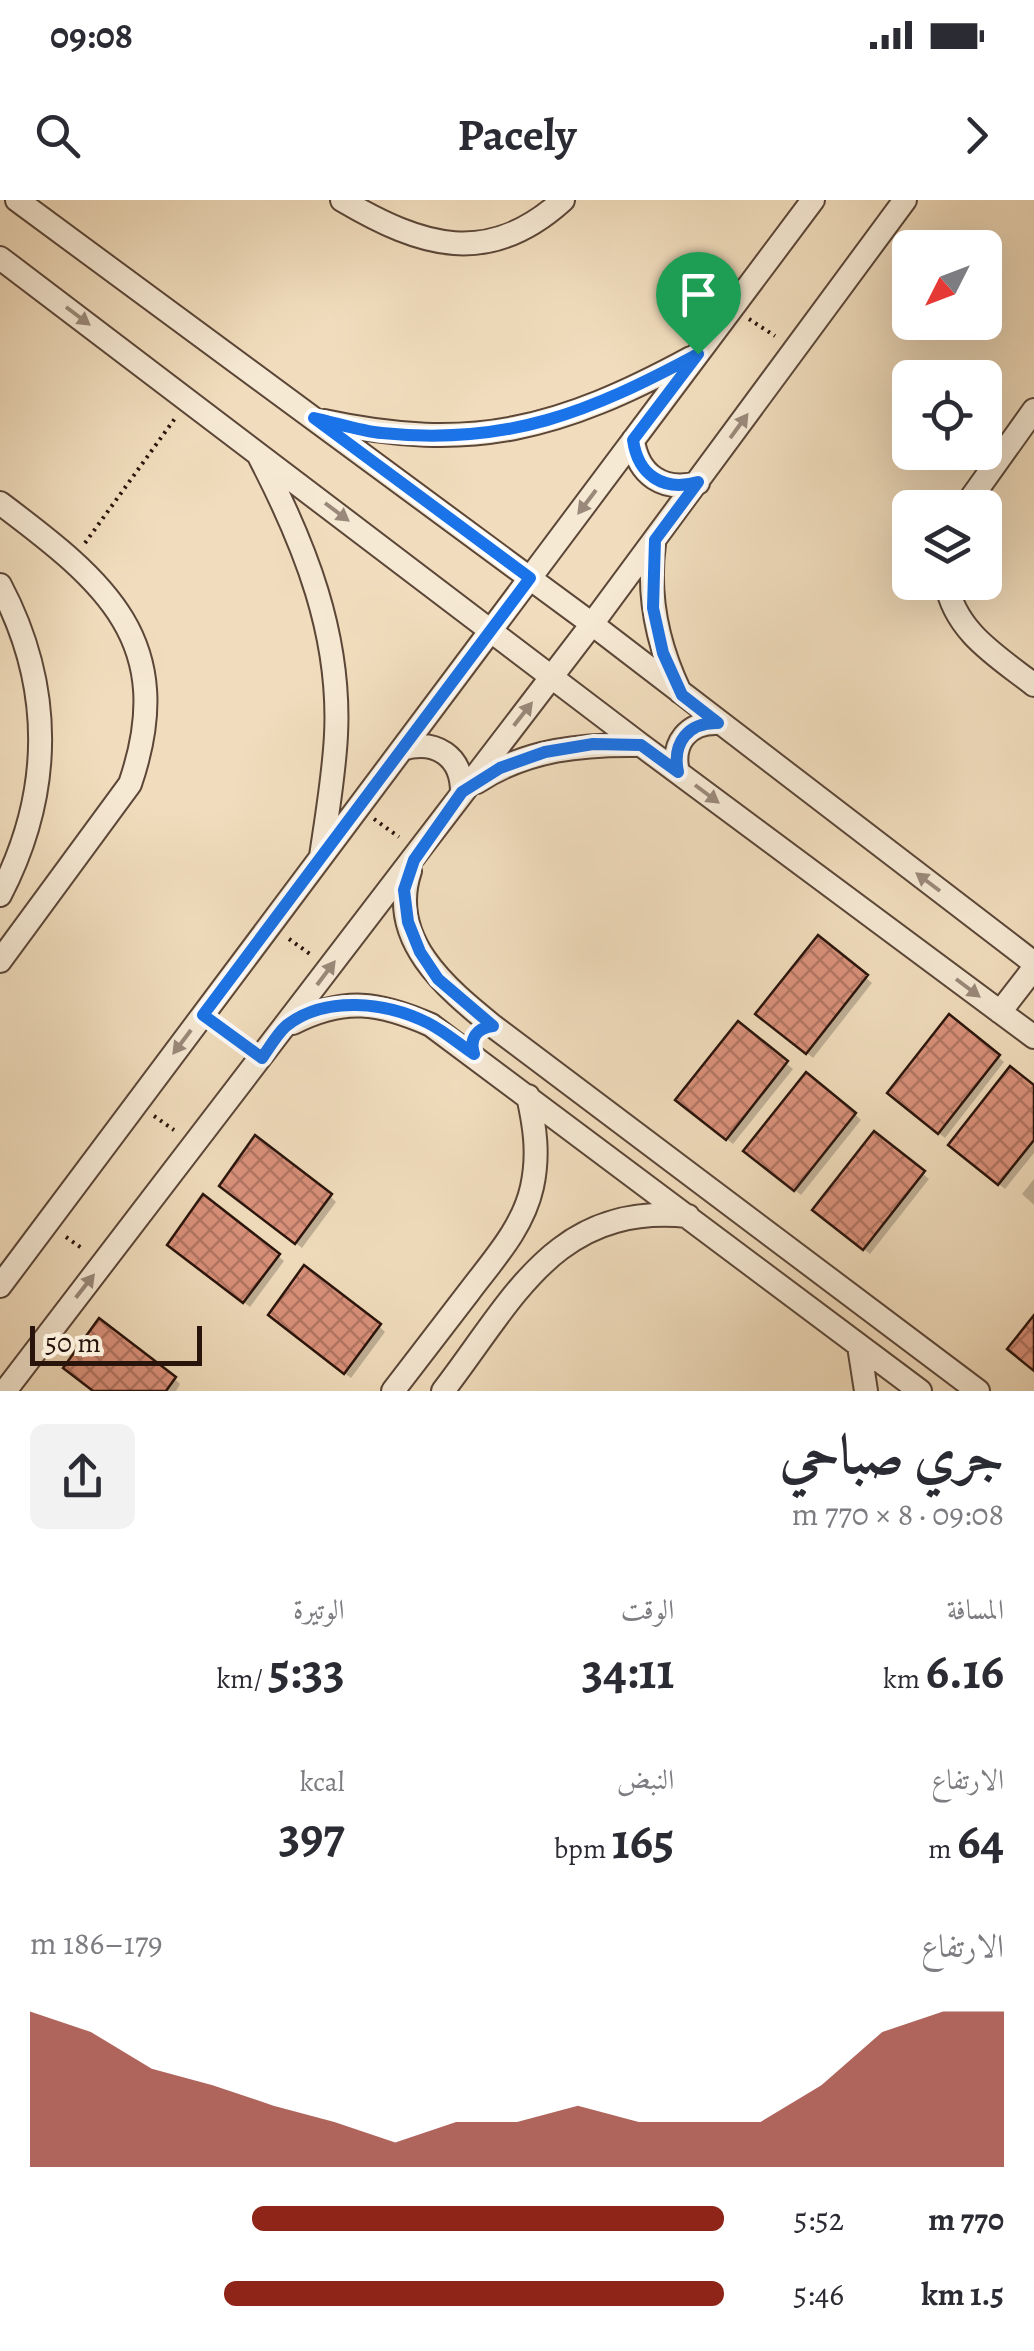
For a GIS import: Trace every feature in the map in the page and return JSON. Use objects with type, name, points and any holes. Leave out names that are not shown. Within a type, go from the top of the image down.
[{"type":"street","points":[[17,200],[592,624],[1034,965],[1000,1012]]},
{"type":"street","points":[[342,200],[405,232],[438,243],[473,245],[508,237],[538,222],[563,200]]},
{"type":"street","points":[[0,1286],[813,200]]},
{"type":"street","points":[[5,1383],[262,1058],[553,676],[905,200]]},
{"type":"street","points":[[0,258],[1034,1038]]},
{"type":"street","points":[[314,418],[379,433],[446,436],[512,430],[576,414],[698,354]]},
{"type":"street","points":[[977,490],[1034,410]]},
{"type":"street","points":[[633,440],[642,468],[654,479],[668,486],[698,482]]},
{"type":"street","points":[[256,450],[304,551],[326,622],[336,733],[321,857]]},
{"type":"street","points":[[0,503],[73,559],[120,612],[136,644],[145,697],[141,750],[130,784],[0,960]]},
{"type":"street","points":[[655,540],[653,608],[663,653],[682,695]]},
{"type":"street","points":[[0,584],[26,646],[37,690],[41,734],[32,818],[18,861],[0,895]]},
{"type":"street","points":[[951,600],[970,634],[1034,685]]},
{"type":"street","points":[[678,772],[676,750],[687,732],[696,726],[718,723]]},
{"type":"street","points":[[462,792],[500,768],[545,752],[593,744],[641,745]]},
{"type":"street","points":[[402,749],[428,745],[450,756],[458,767],[462,792]]},
{"type":"street","points":[[416,856],[404,890],[408,922],[420,952],[438,979],[493,1026],[978,1391]]},
{"type":"street","points":[[285,1027],[321,1008],[356,1004],[405,1013],[431,1025],[920,1391]]},
{"type":"street","points":[[474,1054],[475,1034],[493,1026]]},
{"type":"street","points":[[394,1391],[504,1247],[526,1205],[536,1159],[535,1127],[528,1096]]},
{"type":"street","points":[[444,1391],[534,1272],[558,1248],[604,1223],[654,1212],[688,1216]]},
{"type":"street","points":[[504,1247],[520,1251],[534,1272]]},
{"type":"street","points":[[859,1346],[866,1391]]},
{"type":"path","points":[[733,307],[795,350]]},
{"type":"path","points":[[73,559],[188,400]]},
{"type":"path","points":[[358,808],[416,856]]},
{"type":"path","points":[[270,926],[330,968]]},
{"type":"path","points":[[203,1015],[262,1058]]},
{"type":"path","points":[[136,1104],[194,1144]]},
{"type":"path","points":[[46,1224],[103,1263]]},
{"type":"building","points":[[818,935],[868,975],[806,1054],[755,1014]]},
{"type":"building","points":[[949,1014],[1000,1055],[938,1134],[887,1093]]},
{"type":"building","points":[[738,1021],[788,1061],[726,1140],[675,1100]]},
{"type":"building","points":[[1010,1066],[1034,1085],[1034,1140],[998,1185],[948,1145]]},
{"type":"building","points":[[806,1072],[856,1113],[794,1191],[743,1151]]},
{"type":"building","points":[[874,1131],[925,1171],[863,1250],[812,1210]]},
{"type":"building","points":[[255,1135],[332,1194],[295,1244],[219,1186]]},
{"type":"building","points":[[203,1194],[280,1254],[243,1303],[167,1245]]},
{"type":"building","points":[[304,1265],[381,1324],[344,1374],[268,1315]]},
{"type":"building","points":[[1034,1315],[1034,1371],[1007,1349]]},
{"type":"building","points":[[99,1318],[176,1377],[166,1391],[93,1391],[63,1368]]},
{"type":"route","points":[[698,354],[633,440],[642,468],[654,479],[668,486],[698,482],[655,540],[653,608],[663,653],[682,695],[718,723],[696,726],[680,740],[676,750],[678,772],[641,745],[593,744],[545,752],[500,768],[462,792],[414,860],[404,890],[408,922],[420,952],[438,979],[493,1026],[475,1034],[474,1054],[405,1013],[356,1004],[321,1008],[285,1027],[262,1058],[203,1015],[530,578],[314,418],[379,433],[446,436],[512,430],[576,414],[698,354]]}]
